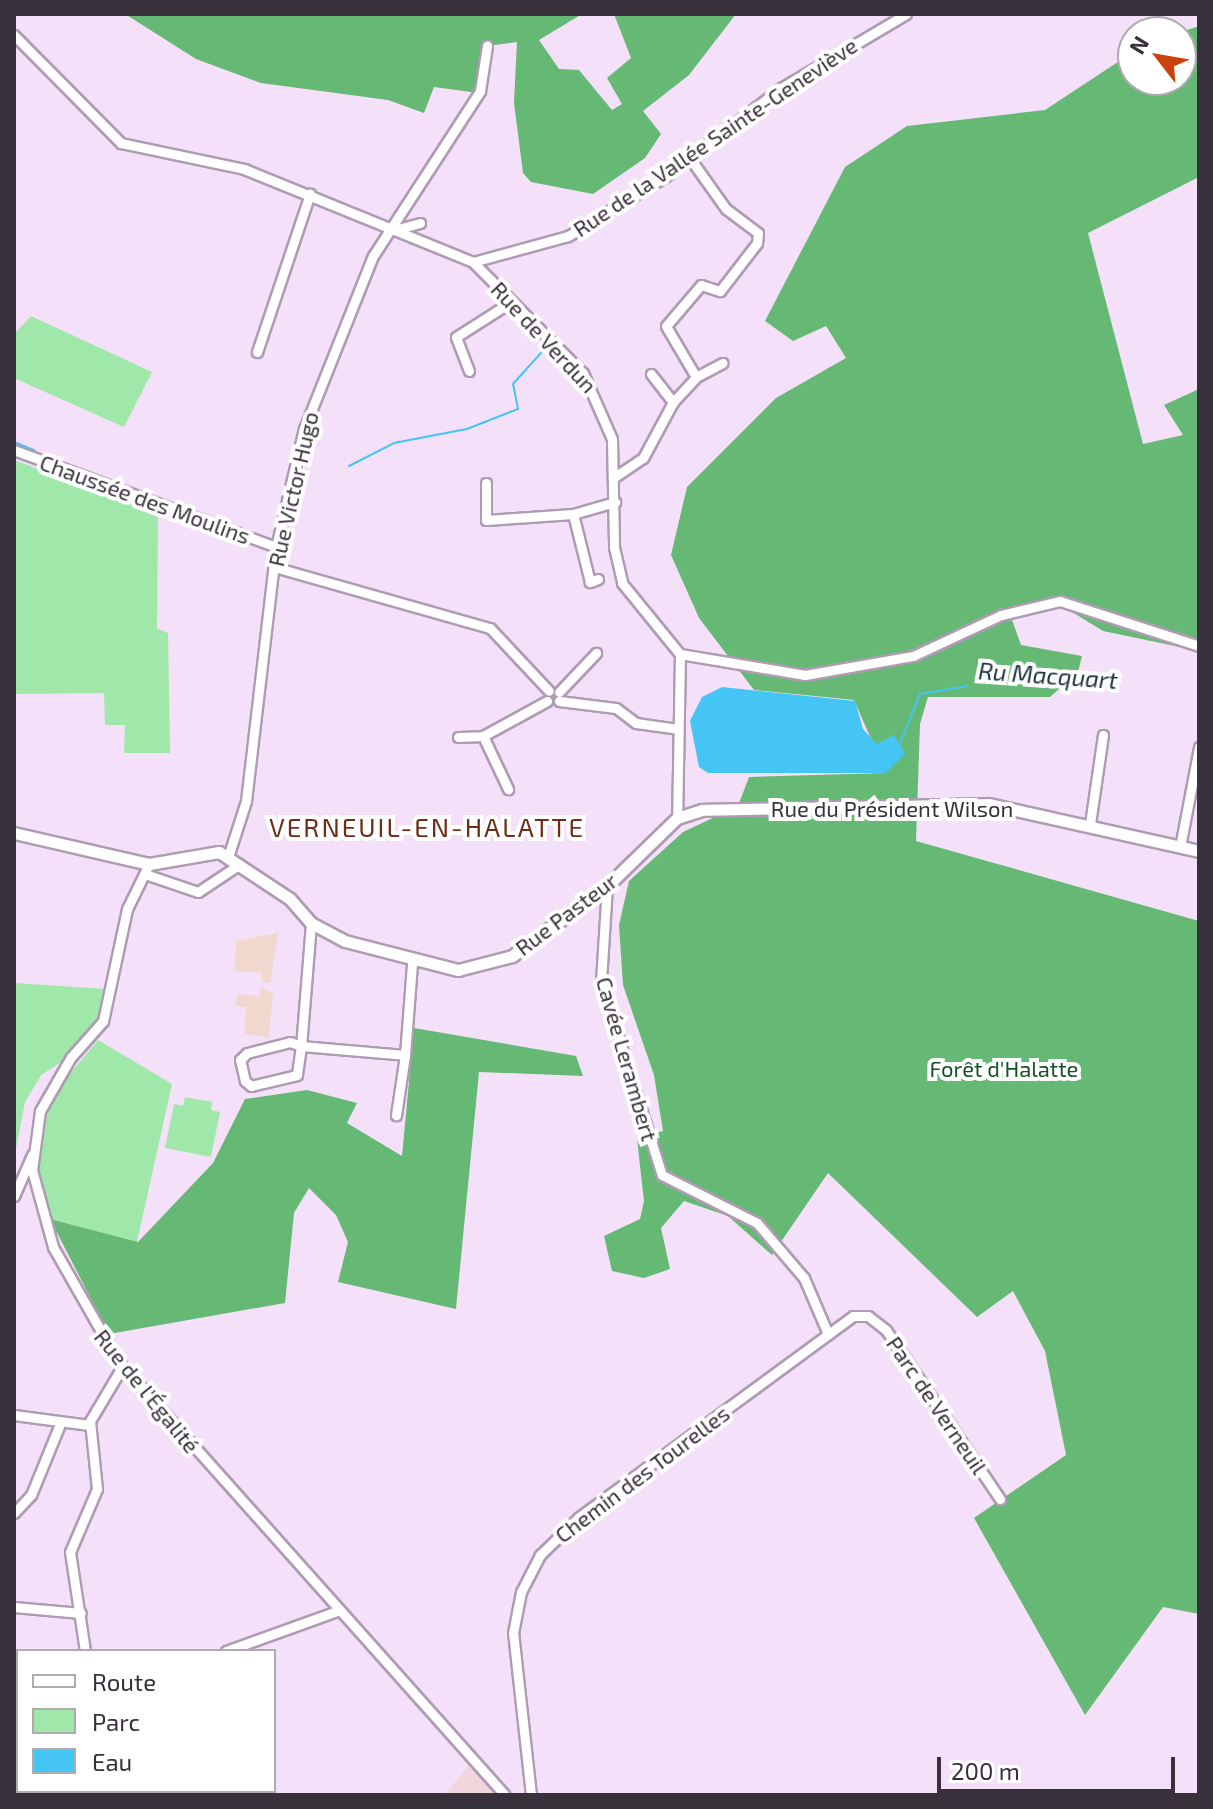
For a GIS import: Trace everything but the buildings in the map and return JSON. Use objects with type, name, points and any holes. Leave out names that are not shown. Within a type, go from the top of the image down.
[{"type":"street","name":"Rue de la Vallée Sainte-Geneviève","points":[[473,262],[568,236],[689,157],[781,88],[906,14]]},
{"type":"street","name":"Rue de Verdun","points":[[14,35],[121,143],[244,169],[473,262],[598,393],[616,476],[615,502],[622,583],[680,654]]},
{"type":"street","name":"Rue Victor Hugo","points":[[228,857],[246,801],[276,547],[334,345],[391,231],[480,91],[487,46]]},
{"type":"street","points":[[689,157],[726,209],[758,233],[720,291],[701,285],[666,326],[696,377]]},
{"type":"street","points":[[257,352],[310,194]]},
{"type":"street","points":[[391,231],[420,223]]},
{"type":"street","points":[[469,371],[456,337],[511,302]]},
{"type":"street","points":[[616,476],[643,458],[673,402],[696,377],[722,363]]},
{"type":"street","points":[[651,374],[673,402]]},
{"type":"street","name":"Chaussée des Moulins","points":[[14,450],[276,547]]},
{"type":"street","points":[[486,483],[486,520],[573,514],[615,502]]},
{"type":"street","points":[[573,514],[590,582],[598,579]]},
{"type":"street","points":[[274,567],[490,628],[553,696],[616,708],[636,723],[678,729]]},
{"type":"street","points":[[677,818],[680,654],[805,675],[913,656],[1001,615],[1060,601],[1199,646]]},
{"type":"street","points":[[458,737],[483,736],[553,696],[596,653]]},
{"type":"street","points":[[1090,824],[1103,735]]},
{"type":"street","points":[[483,736],[508,789]]},
{"type":"street","points":[[1180,847],[1199,747]]},
{"type":"street","name":"Rue du Président Wilson","points":[[677,818],[702,810],[989,804],[1090,824],[1199,851]]},
{"type":"street","name":"Rue Pasteur","points":[[228,857],[311,923],[412,963],[458,970],[497,963],[607,886],[677,818]]},
{"type":"street","points":[[14,833],[147,869],[198,892],[240,864]]},
{"type":"street","points":[[147,869],[202,850],[228,857]]},
{"type":"street","name":"Rue de l'Égalité","points":[[147,869],[127,909],[103,1021],[47,1092],[32,1155],[56,1257],[122,1367],[505,1795]]},
{"type":"street","name":"Cavée Lerambert","points":[[607,886],[601,982],[665,1180],[757,1223],[804,1278],[828,1334]]},
{"type":"street","points":[[311,923],[301,1046],[297,1075],[251,1086],[245,1081],[240,1060],[247,1053],[301,1046],[405,1055]]},
{"type":"street","points":[[396,1115],[405,1055],[412,963]]},
{"type":"street","points":[[14,1196],[32,1155]]},
{"type":"street","name":"Parc de Verneuil","points":[[828,1334],[862,1314],[881,1324],[1000,1499]]},
{"type":"street","name":"Chemin des Tourelles","points":[[531,1795],[513,1633],[537,1560],[572,1523],[828,1334]]},
{"type":"street","points":[[85,1649],[70,1552],[97,1489],[89,1425],[122,1367]]},
{"type":"street","points":[[14,1415],[60,1424],[89,1425]]},
{"type":"street","points":[[14,1513],[31,1495],[60,1424]]},
{"type":"street","points":[[14,1607],[81,1613]]},
{"type":"street","points":[[232,1649],[340,1610]]},
{"type":"shaded area","points":[[278,933],[270,983],[262,982],[262,973],[235,971],[236,941]]},
{"type":"shaded area","points":[[261,987],[273,993],[269,1038],[245,1034],[246,1007],[235,1006],[238,994],[260,996]]},
{"type":"shaded area","points":[[477,1754],[512,1795],[445,1795]]},
{"type":"green space","points":[[125,14],[582,14],[539,40],[559,69],[579,70],[612,110],[622,104],[607,78],[631,58],[614,14],[736,14],[689,75],[643,111],[661,134],[645,158],[593,194],[531,182],[523,173],[514,103],[517,42],[487,46],[479,93],[434,87],[424,113],[388,100],[261,83],[196,59]]},
{"type":"green space","name":"Forêt d'Halatte","points":[[1197,27],[1199,177],[1088,233],[1143,444],[1183,435],[1164,405],[1199,389],[1199,651],[1103,631],[1051,599],[1011,617],[1021,645],[1082,656],[1078,672],[1050,697],[928,697],[920,724],[916,841],[1199,921],[1199,1614],[1163,1607],[1085,1715],[974,1518],[1066,1455],[1045,1351],[1013,1291],[977,1317],[828,1173],[772,1255],[728,1216],[684,1201],[661,1228],[670,1269],[644,1278],[612,1271],[604,1236],[640,1219],[644,1201],[637,1139],[663,1131],[654,1075],[623,985],[619,925],[629,881],[683,832],[738,806],[749,777],[886,773],[854,700],[754,690],[699,618],[671,555],[687,487],[776,398],[846,358],[826,326],[793,341],[765,321],[845,167],[907,126],[1045,110],[1117,63],[1117,96],[1197,96]]},
{"type":"green space","points":[[31,316],[152,372],[124,427],[14,378],[14,334]]},
{"type":"green space","points":[[14,460],[158,513],[157,629],[168,633],[170,753],[124,753],[125,725],[105,725],[104,693],[14,694]]},
{"type":"green space","points":[[14,983],[106,989],[96,1023],[66,1059],[41,1075],[25,1102],[14,1159]]},
{"type":"green space","points":[[414,1028],[576,1056],[583,1076],[479,1072],[456,1309],[338,1282],[348,1242],[336,1215],[309,1188],[294,1213],[285,1303],[109,1334],[50,1219],[138,1242],[213,1163],[245,1099],[307,1090],[357,1103],[347,1123],[402,1156]]},
{"type":"green space","points":[[98,1040],[172,1084],[137,1242],[50,1219],[40,1182],[39,1139],[55,1092]]},
{"type":"green space","points":[[185,1097],[212,1102],[211,1110],[220,1112],[211,1157],[165,1148],[174,1104],[183,1106]]},
{"type":"water","points":[[722,687],[855,701],[863,729],[877,744],[894,735],[905,754],[886,773],[708,773],[699,767],[690,721],[702,697]]},
{"type":"waterway","name":"Ru Macquart","points":[[349,466],[394,443],[467,429],[518,409],[513,384],[549,344]]},
{"type":"waterway","name":"Ru Macquart","points":[[14,442],[34,450]]},
{"type":"waterway","name":"Ru Macquart","points":[[900,744],[920,694],[967,686]]},
{"type":"district","name":"VERNEUIL-EN-HALATTE","points":[[427,827]]}]
